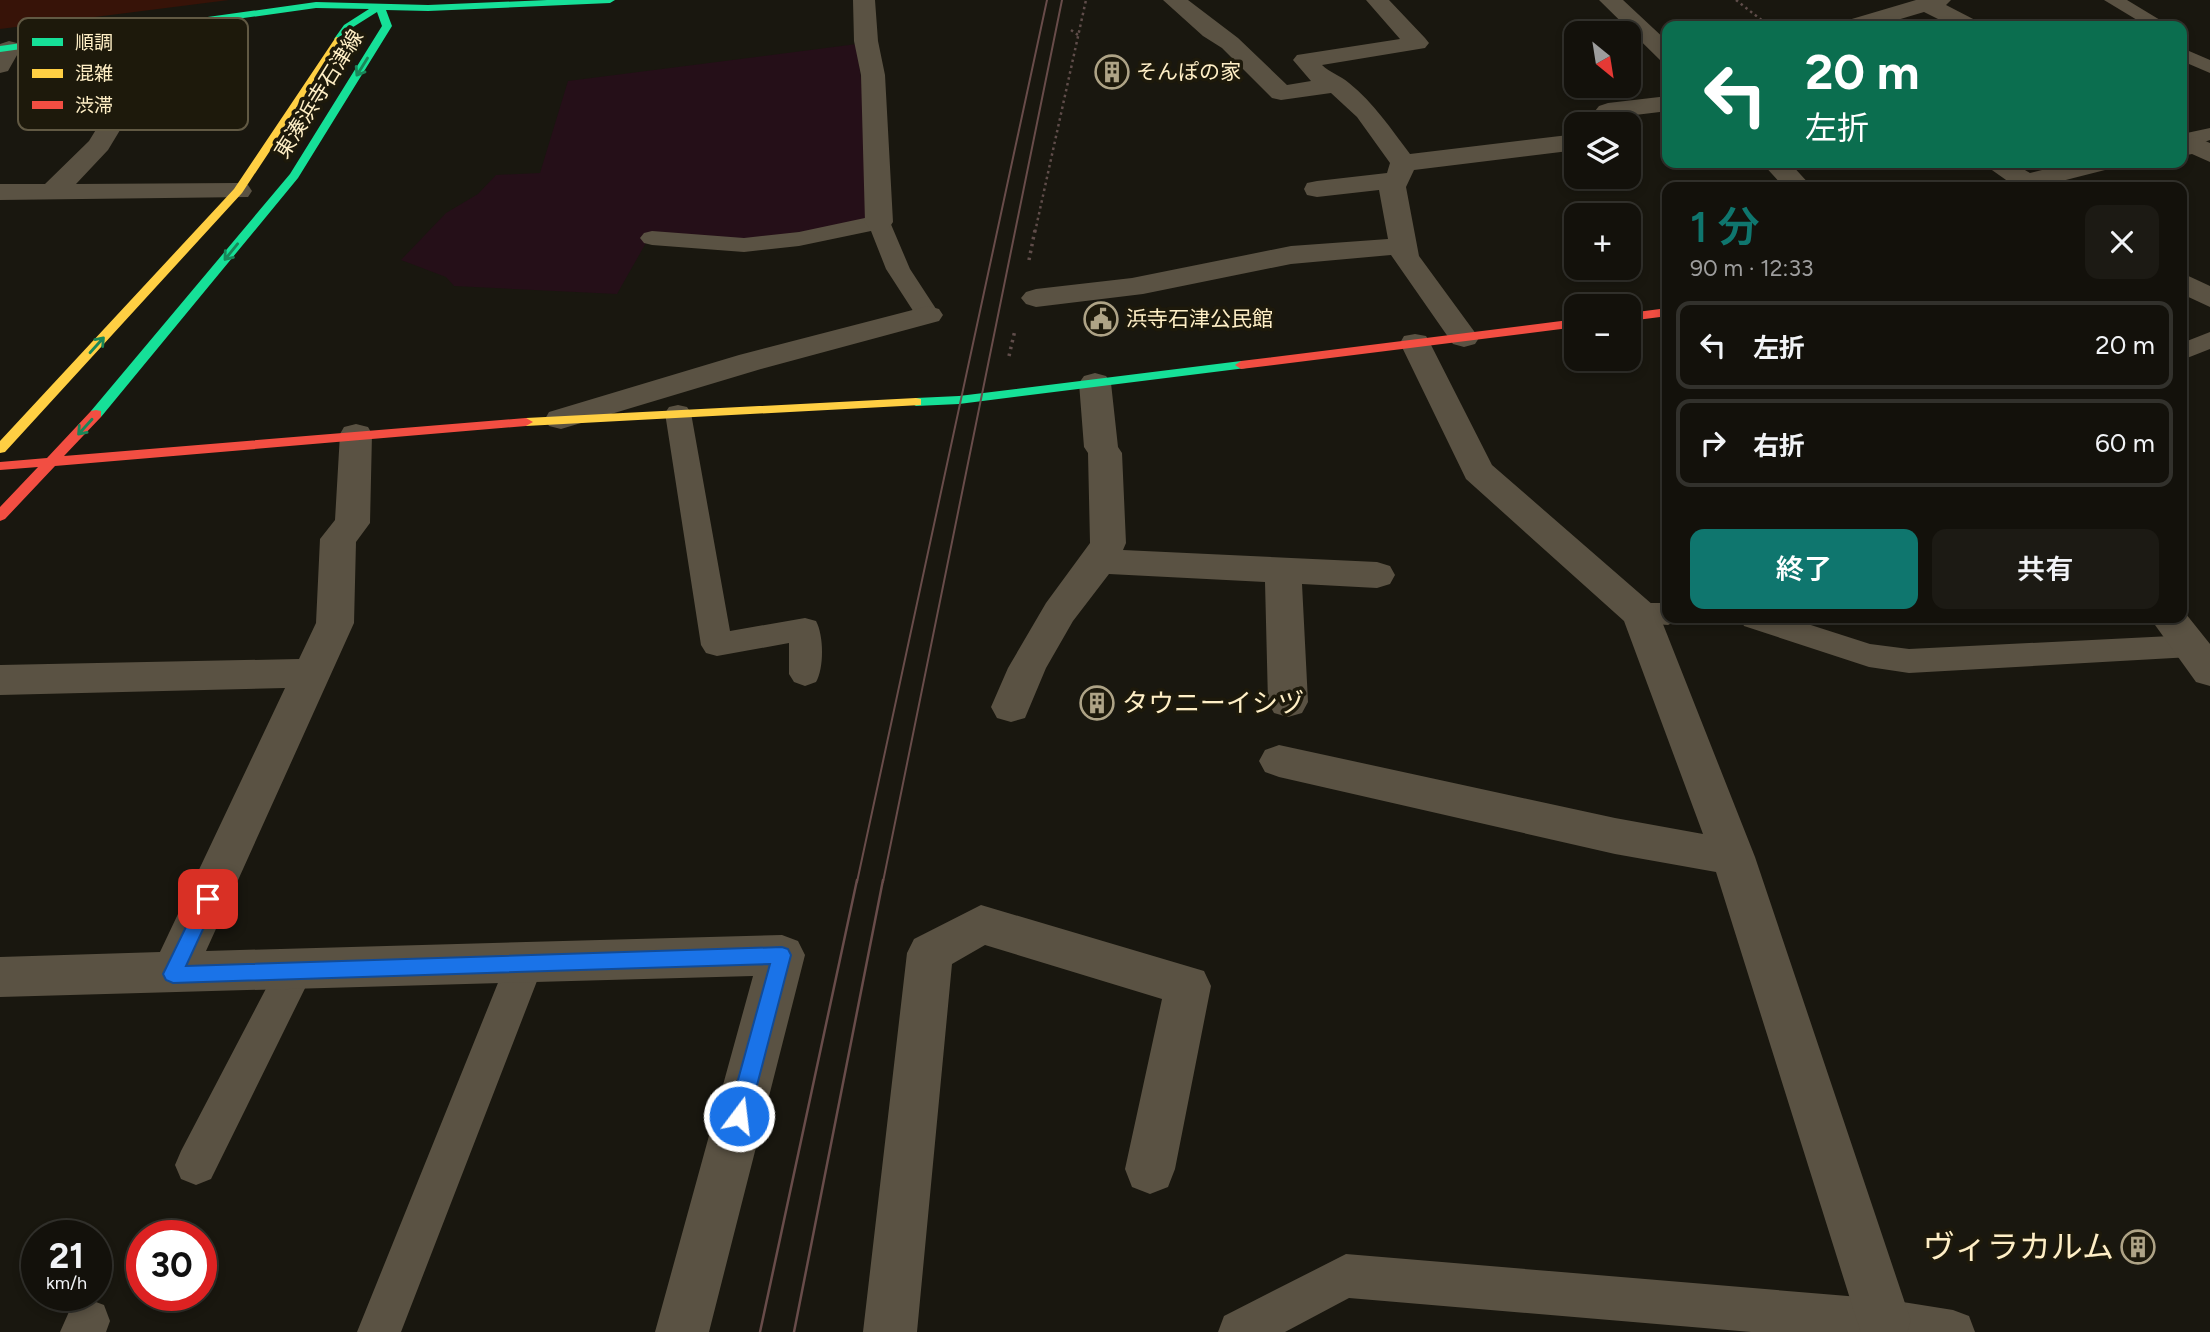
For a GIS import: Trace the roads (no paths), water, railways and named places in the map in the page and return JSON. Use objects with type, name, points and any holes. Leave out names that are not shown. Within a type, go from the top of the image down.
[{"type":"street","points":[[233,18],[316,5],[610,0]]},
{"type":"street","points":[[864,0],[866,41],[873,75],[879,222]]},
{"type":"street","points":[[1174,0],[1206,24],[1222,41],[1230,43],[1270,95],[1334,85]]},
{"type":"street","points":[[1377,0],[1417,43],[1305,60],[1324,81],[1330,80],[1359,104],[1397,172],[1401,246],[1464,338]]},
{"type":"street","points":[[1610,0],[1662,49]]},
{"type":"street","points":[[1870,21],[1934,2],[1962,21]]},
{"type":"street","name":"東湊浜寺石津線","points":[[0,449],[238,191],[347,27],[380,6],[387,26],[294,176],[54,461],[4,508]]},
{"type":"street","points":[[1609,112],[1662,104]]},
{"type":"street","points":[[52,192],[93,153],[107,130]]},
{"type":"street","points":[[1317,189],[1397,172],[1564,144]]},
{"type":"street","points":[[1780,168],[1794,182]]},
{"type":"street","points":[[2003,168],[2025,182]]},
{"type":"street","points":[[2040,182],[2084,168]]},
{"type":"street","points":[[0,192],[238,191]]},
{"type":"street","points":[[1036,298],[1143,285],[1291,255],[1401,246]]},
{"type":"street","points":[[2187,285],[2210,298]]},
{"type":"street","points":[[1641,315],[1662,313]]},
{"type":"street","points":[[561,419],[750,362],[928,315]]},
{"type":"street","points":[[0,466],[356,434],[561,419],[959,400],[1564,325]]},
{"type":"street","points":[[1415,343],[1478,471],[1654,614],[1884,1321]]},
{"type":"street","points":[[1011,707],[1027,668],[1059,612],[1099,561],[1108,543],[1105,453],[1101,447],[1095,383]]},
{"type":"street","points":[[173,974],[335,623],[338,539],[352,523],[356,434]]},
{"type":"street","points":[[1099,561],[1377,575]]},
{"type":"street","points":[[1283,572],[1288,702]]},
{"type":"street","points":[[0,680],[314,673]]},
{"type":"street","points":[[1279,761],[1615,836],[1733,857]]},
{"type":"street","points":[[890,1332],[930,953],[981,924],[1188,986],[1150,1169]]},
{"type":"street","points":[[0,977],[782,955],[681,1332]]},
{"type":"lane","points":[[2113,0],[2152,21]]},
{"type":"lane","points":[[2187,56],[2210,67]]},
{"type":"lane","points":[[652,237],[744,245],[799,239],[879,222],[898,268],[928,315]]},
{"type":"lane","points":[[2187,350],[2210,340]]},
{"type":"lane","points":[[678,413],[717,645],[805,629],[805,674]]},
{"type":"lane","points":[[1770,623],[1869,655],[1909,661],[2190,645]]},
{"type":"lane","points":[[379,1332],[526,963]]},
{"type":"lane","points":[[195,1165],[295,970]]},
{"type":"lane","points":[[1240,1332],[1346,1276],[1884,1321],[1953,1332]]},
{"type":"tram line","points":[[857,882],[1047,0]]},
{"type":"tram line","points":[[883,882],[1062,0]]},
{"type":"tram line","points":[[760,1332],[857,880]]},
{"type":"tram line","points":[[794,1332],[883,880]]},
{"type":"place","name":"そんぽの家","points":[[1112,72]]},
{"type":"place","name":"浜寺石津公民館","points":[[1101,319]]},
{"type":"place","name":"タウニーイシヅ","points":[[1097,703]]},
{"type":"place","name":"ヴィラカルム","points":[[2138,1247]]}]
